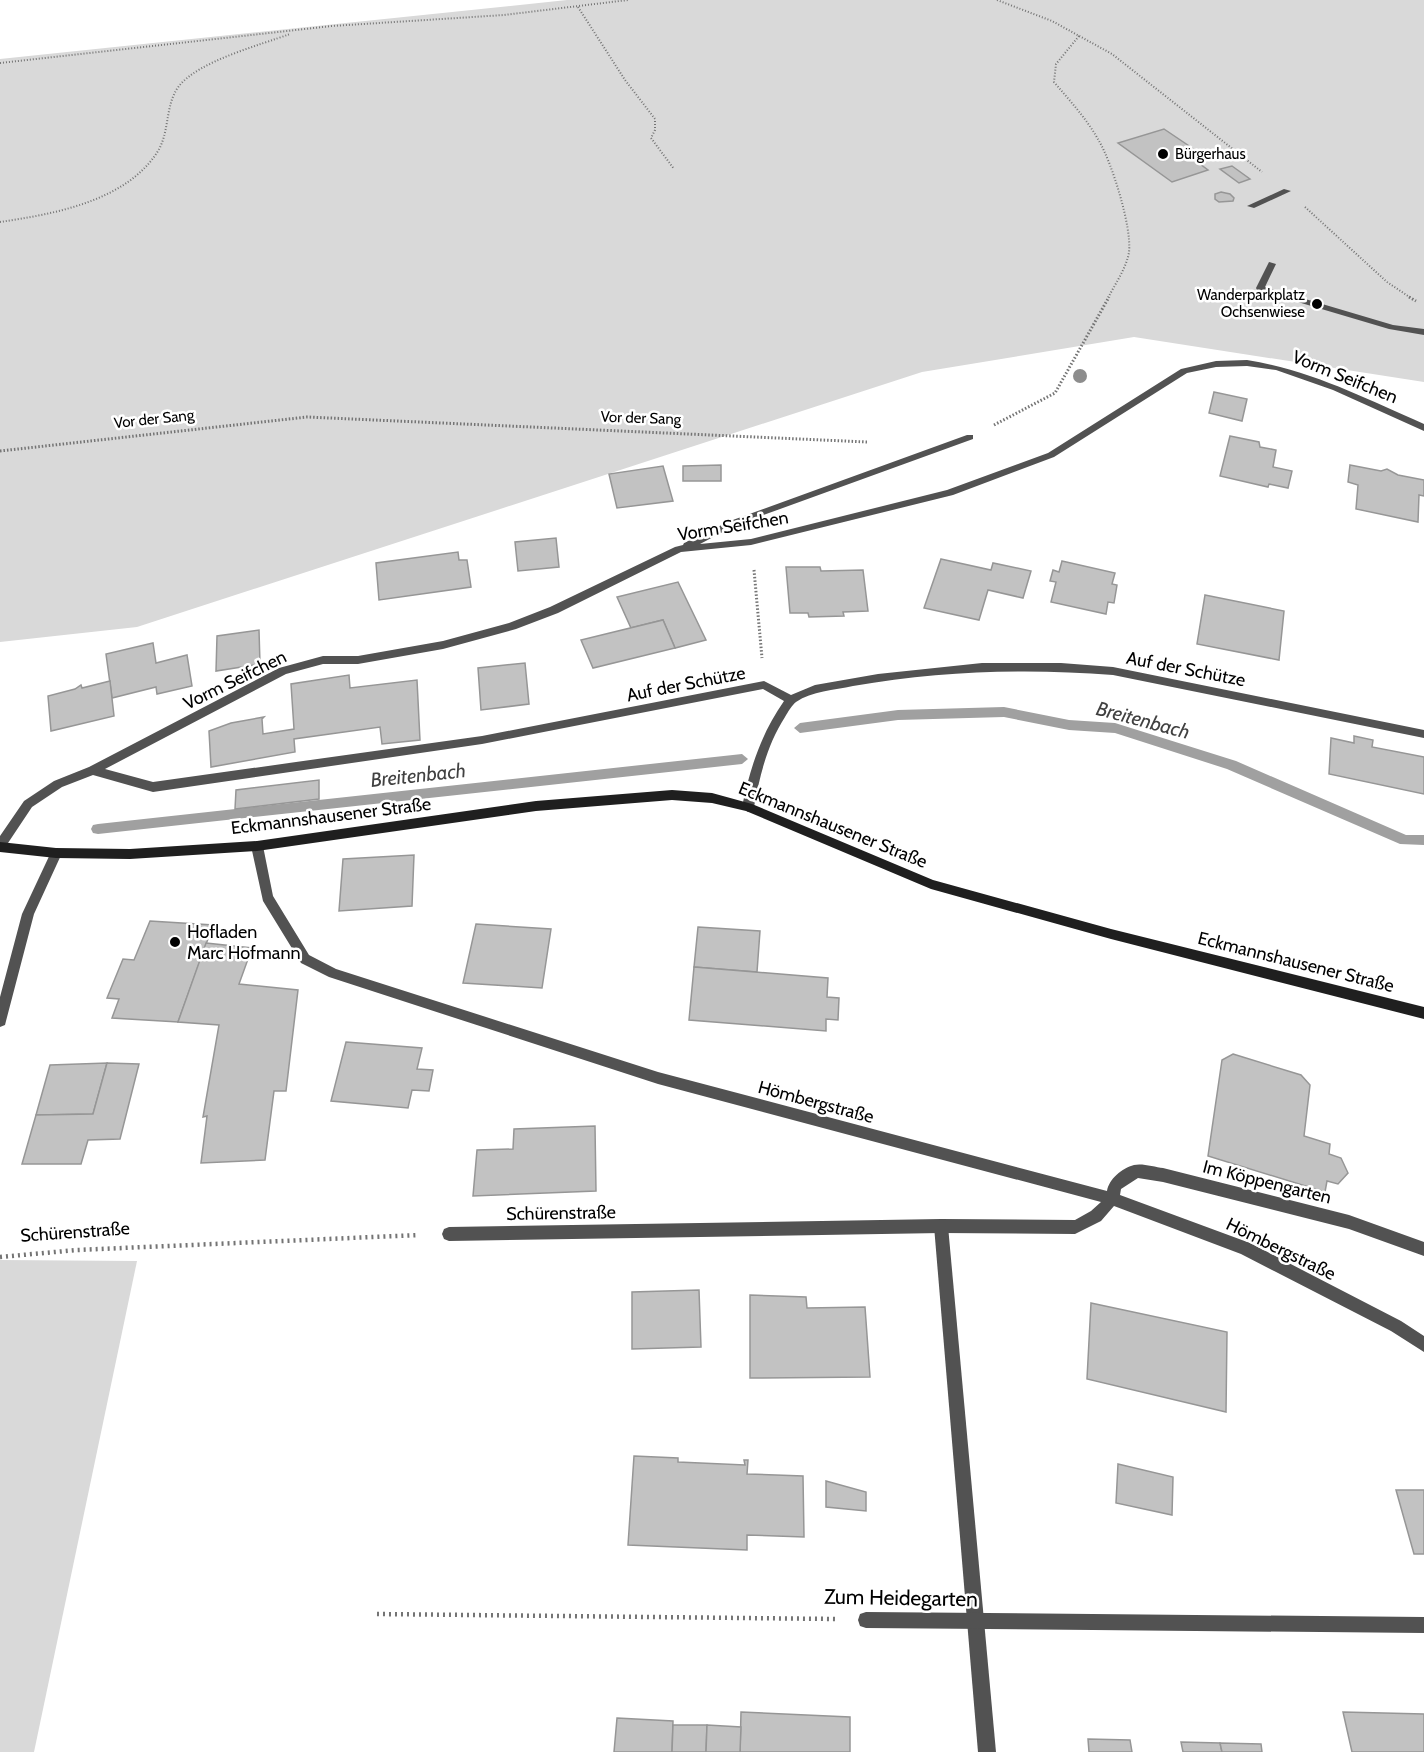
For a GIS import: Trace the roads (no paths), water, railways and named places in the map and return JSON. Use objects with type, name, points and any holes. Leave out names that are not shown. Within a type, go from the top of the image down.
[{"type":"main road","name":"Eckmannshausener Straße","points":[[0,847],[56,853],[130,854],[257,846],[536,806],[682,796],[712,798],[748,807],[932,884],[1111,934],[1424,1013]]},
{"type":"street","points":[[1251,206],[1287,191]]},
{"type":"street","points":[[1272,264],[1260,288],[1392,327],[1424,332]]},
{"type":"street","name":"Vorm Seifchen","points":[[0,847],[28,804],[58,784],[93,770],[283,671],[323,660],[399,654],[443,645],[512,626],[554,610],[679,549],[751,542],[950,493],[1051,455],[1184,370],[1206,363],[1232,361],[1264,364],[1304,375],[1424,428]]},
{"type":"street","points":[[679,549],[733,523],[970,437]]},
{"type":"street","name":"Auf der Schütze","points":[[93,770],[153,787],[482,740],[764,686],[791,700],[815,689],[982,667],[1061,667],[1113,671],[1424,734]]},
{"type":"street","points":[[748,807],[756,763],[770,728],[791,700]]},
{"type":"street","name":"Hömbergstraße","points":[[257,846],[267,897],[305,959],[333,973],[658,1078],[1113,1199],[1245,1248],[1396,1326],[1424,1345]]},
{"type":"street","points":[[0,1021],[28,914],[56,853]]},
{"type":"street","name":"Im Köppengarten","points":[[1113,1199],[1115,1185],[1136,1171],[1163,1175],[1349,1221],[1424,1249]]},
{"type":"street","name":"Schürenstraße","points":[[448,1234],[941,1226],[1075,1227],[1094,1219],[1113,1199]]},
{"type":"street","points":[[941,1226],[987,1752]]},
{"type":"street","name":"Zum Heidegarten","points":[[866,1620],[1424,1625]]},
{"type":"waterway","name":"Breitenbach","points":[[800,728],[898,715],[1004,712],[1069,725],[1115,728],[1231,765],[1405,840],[1424,840]]},
{"type":"waterway","name":"Breitenbach","points":[[98,829],[742,759]]},
{"type":"place","name":"Bürgerhaus","points":[[1163,154]]},
{"type":"place","name":"Wanderparkplatz Ochsenwiese","points":[[1317,304]]},
{"type":"place","name":"Hofladen Marc Hofmann","points":[[175,942]]}]
